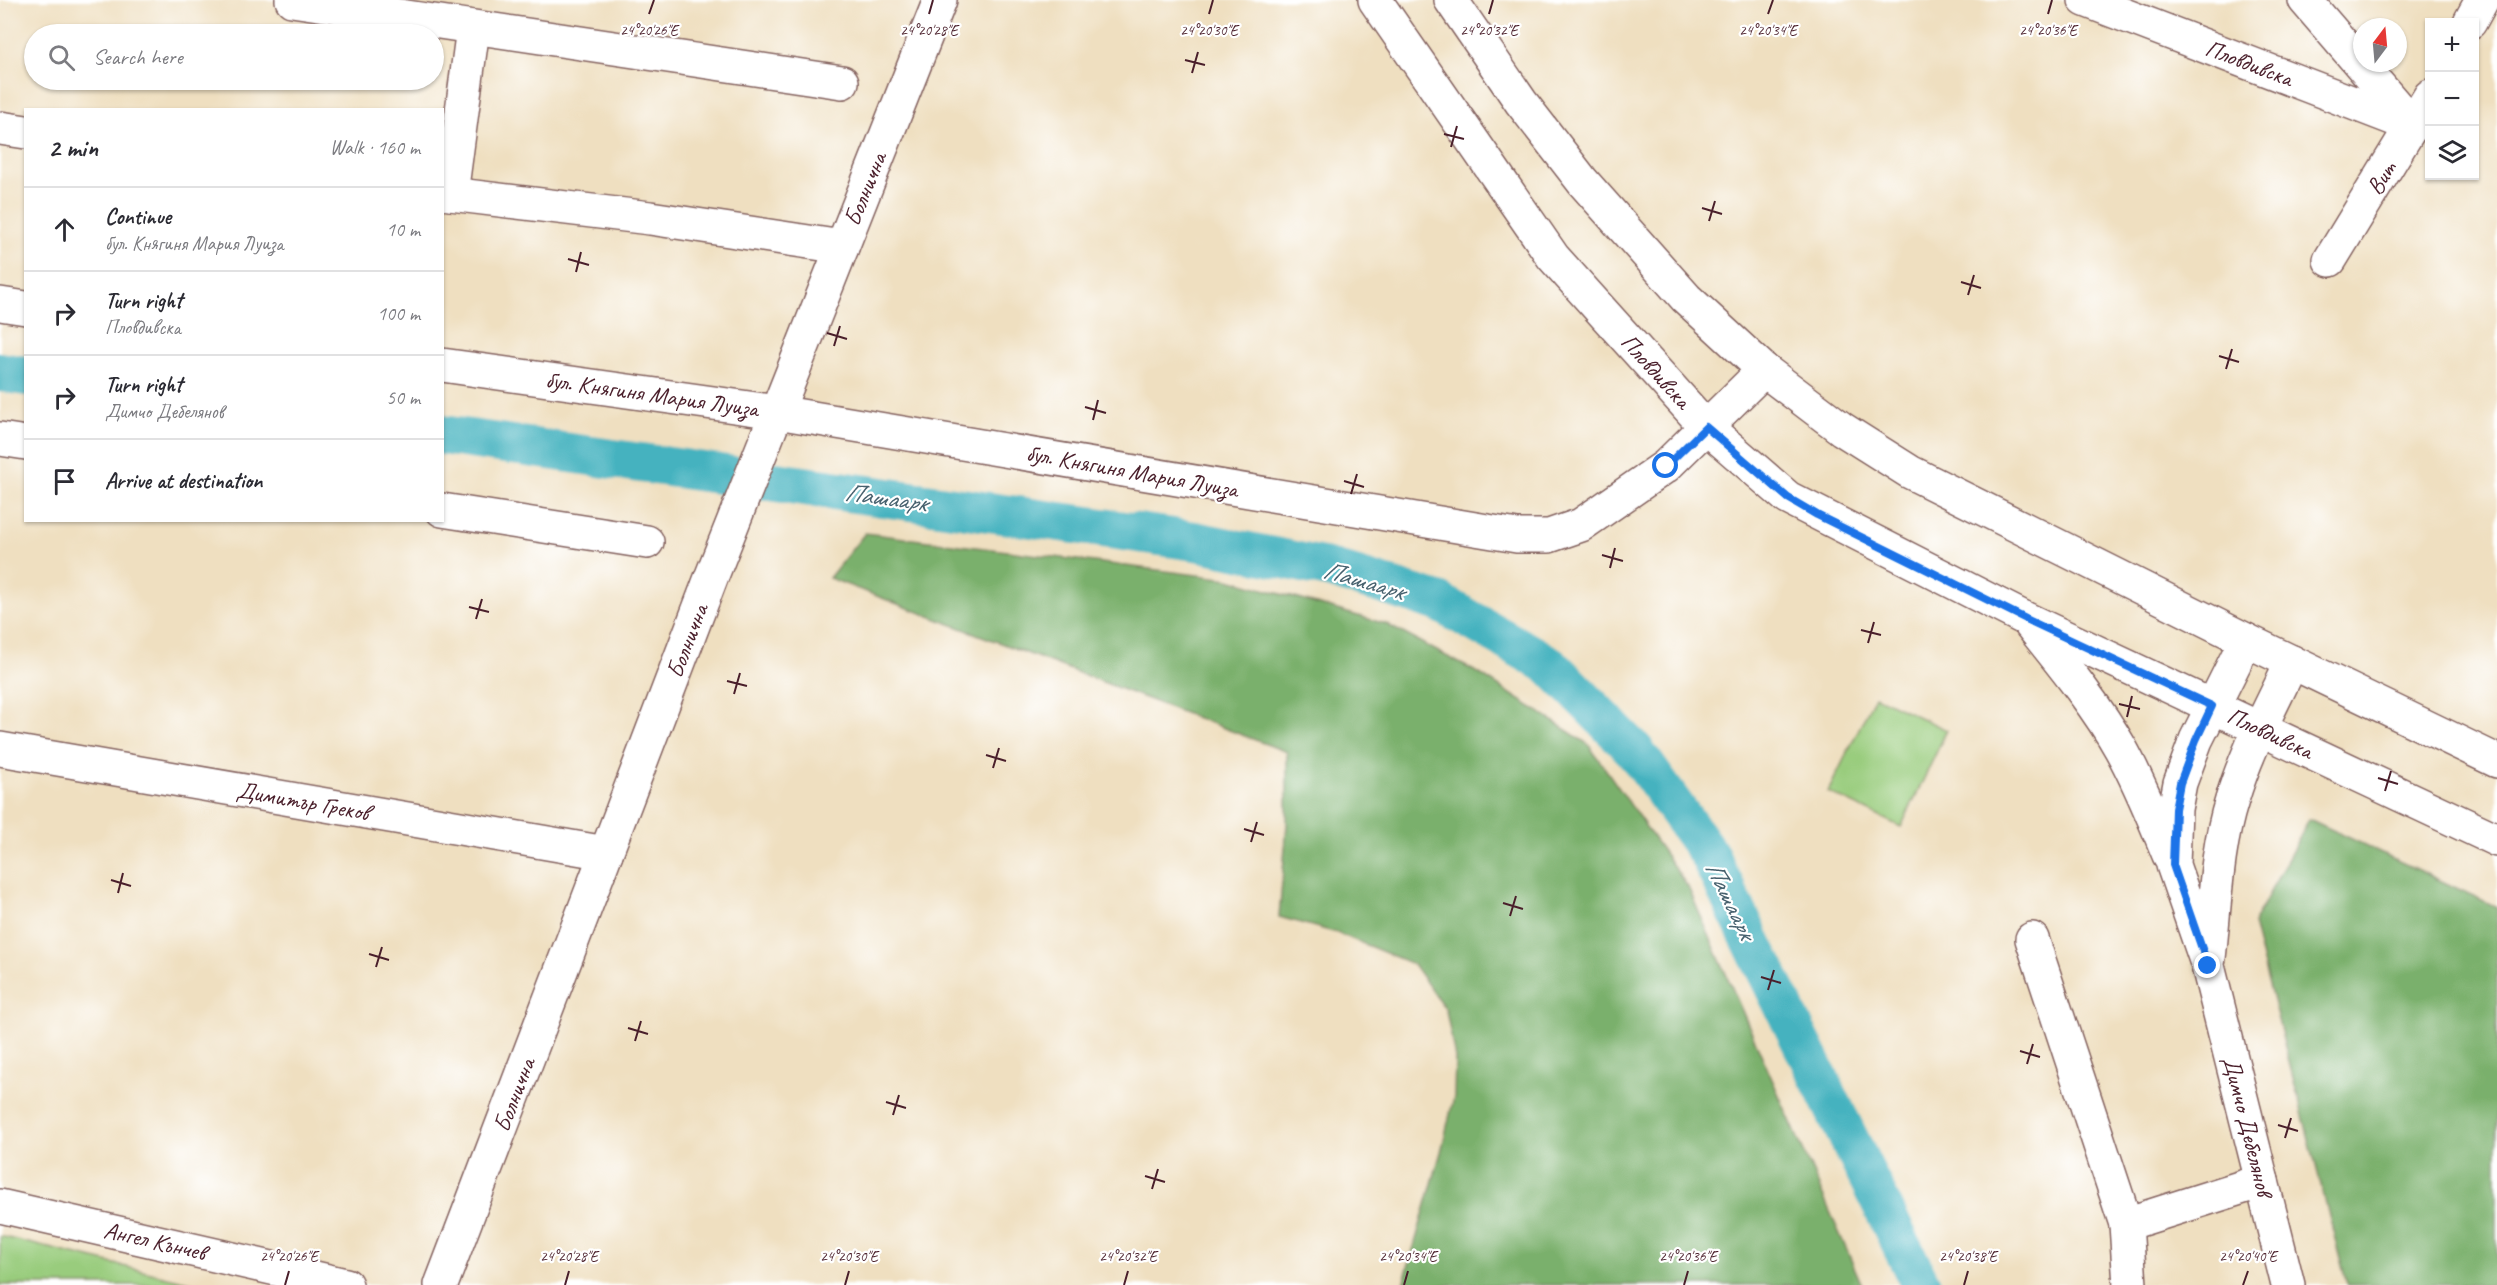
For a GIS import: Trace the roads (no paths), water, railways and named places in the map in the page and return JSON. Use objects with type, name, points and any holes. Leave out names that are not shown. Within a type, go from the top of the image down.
[{"type":"street","points":[[292,0],[842,81]]},
{"type":"street","name":"Болнична","points":[[441,1285],[757,462],[940,0]]},
{"type":"street","name":"Пловдивска","points":[[1375,0],[1553,257],[1706,427],[1788,498],[2026,619],[2497,840]]},
{"type":"street","points":[[1451,0],[1521,102],[1583,182],[1686,298],[1764,370],[1842,429],[1910,472],[2246,640],[2497,761]]},
{"type":"street","name":"Пловдивска","points":[[2085,0],[2413,126]]},
{"type":"street","points":[[2305,0],[2413,126]]},
{"type":"street","points":[[2472,18],[2482,0]]},
{"type":"street","points":[[472,28],[447,194],[650,218],[842,247]]},
{"type":"street","name":"Вит","points":[[2330,260],[2425,105]]},
{"type":"street","points":[[0,128],[24,132]]},
{"type":"street","points":[[0,304],[24,308]]},
{"type":"street","name":"бул. Княгиня Мария Луиза","points":[[444,366],[777,412],[1517,536],[1549,536],[1581,525],[1666,466],[1764,370]]},
{"type":"street","points":[[0,439],[24,443]]},
{"type":"street","points":[[444,510],[647,542]]},
{"type":"street","points":[[2026,619],[2077,682],[2120,747],[2147,800],[2173,865]]},
{"type":"street","name":"Димчо Дебелянов","points":[[2246,640],[2196,740],[2180,783],[2175,809],[2173,865],[2208,966],[2289,1285]]},
{"type":"street","name":"Димчо Дебелянов","points":[[2208,966],[2221,852],[2231,801],[2261,728],[2292,662]]},
{"type":"street","name":"Димитър Греков","points":[[0,749],[606,853]]},
{"type":"street","points":[[2032,939],[2126,1224],[2130,1285]]},
{"type":"street","points":[[2126,1224],[2262,1181]]},
{"type":"street","name":"Ангел Кънчев","points":[[0,1206],[346,1285]]},
{"type":"waterway","name":"Пашаарк","points":[[0,372],[24,376]]},
{"type":"waterway","name":"Пашаарк","points":[[444,435],[1195,541],[1328,568],[1439,602],[1551,666],[1635,751],[1708,853],[1921,1285]]}]
